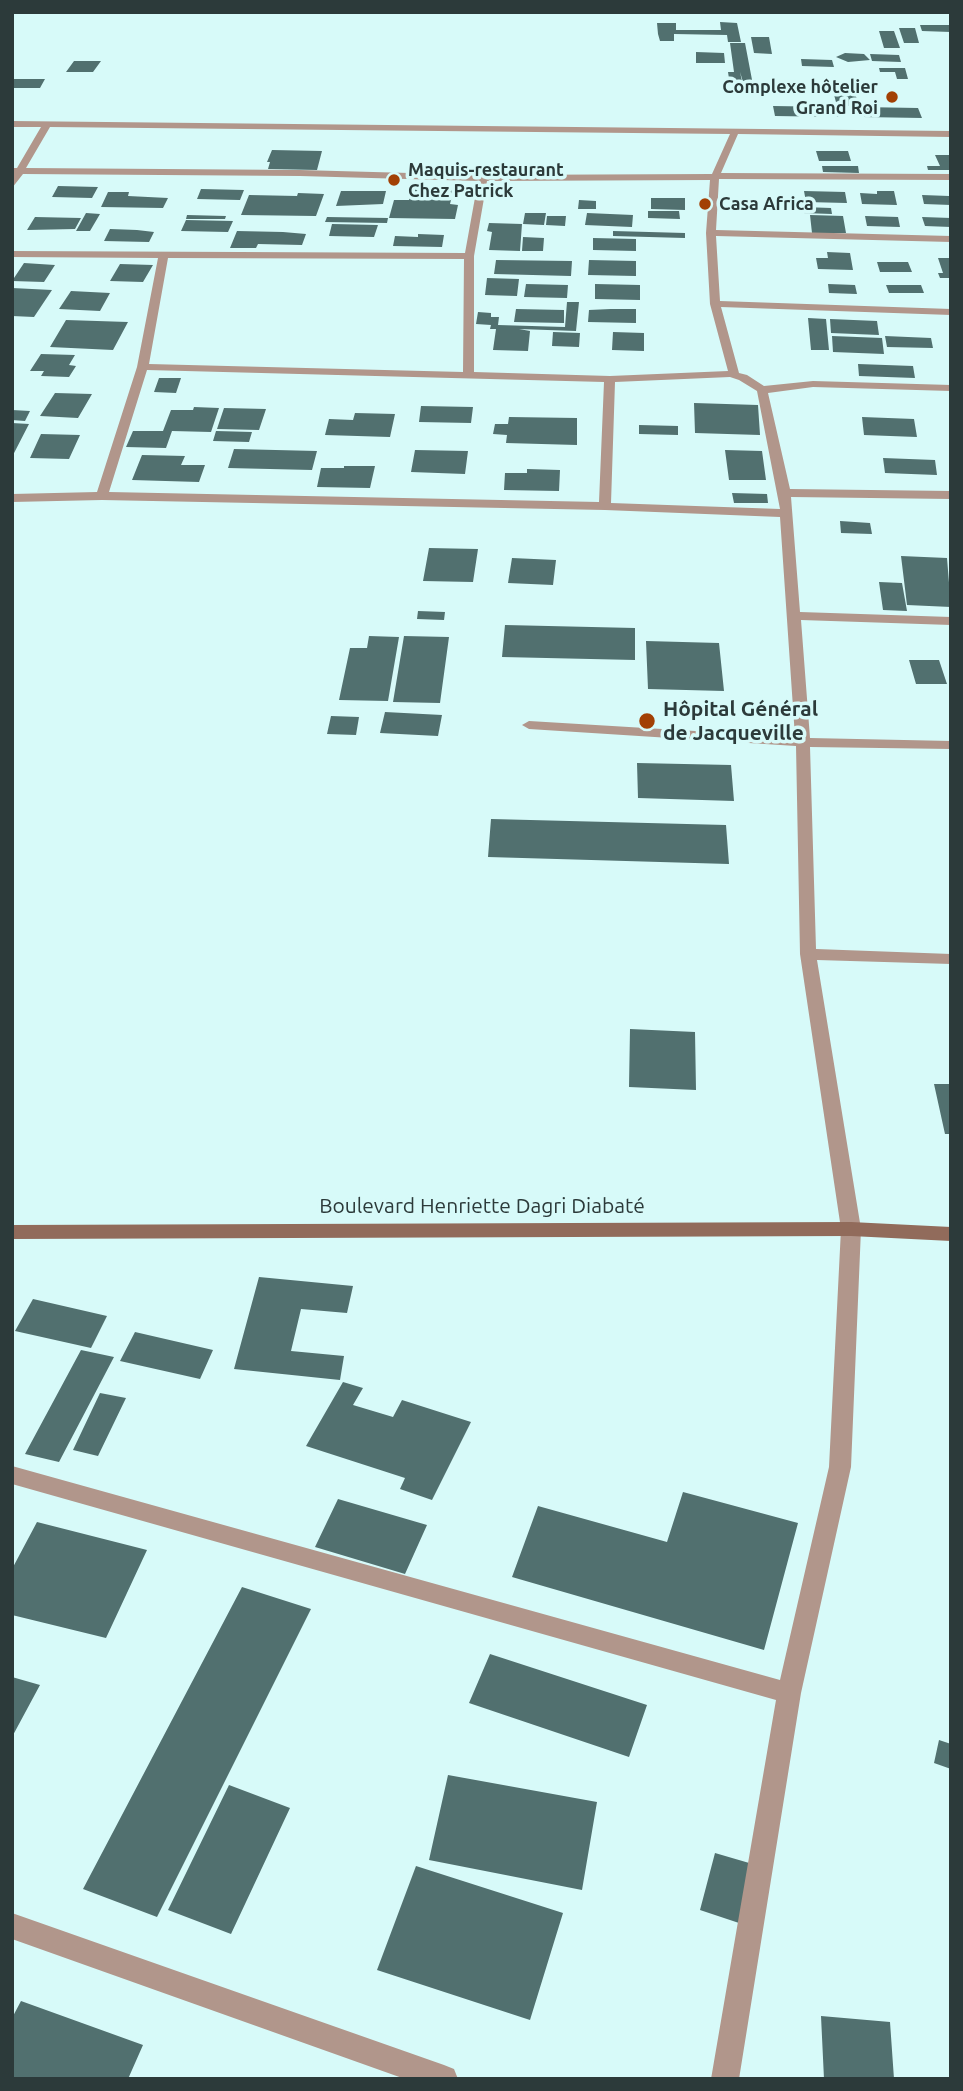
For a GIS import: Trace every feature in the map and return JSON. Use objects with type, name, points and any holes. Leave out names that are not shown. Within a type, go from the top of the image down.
[{"type":"main road","name":"Boulevard Henriette Dagri Diabaté","points":[[12,1232],[851,1229],[951,1234]]},
{"type":"street","points":[[12,124],[951,134]]},
{"type":"street","points":[[12,185],[16,171],[47,124]]},
{"type":"street","points":[[734,374],[715,304],[711,233],[716,177],[736,130]]},
{"type":"street","points":[[16,171],[300,173],[483,178],[951,177]]},
{"type":"street","points":[[468,376],[468,256],[483,178]]},
{"type":"street","points":[[711,233],[951,239]]},
{"type":"street","points":[[102,496],[144,367],[164,253]]},
{"type":"street","points":[[12,254],[468,256]]},
{"type":"street","points":[[715,304],[951,312]]},
{"type":"street","points":[[144,367],[610,379],[734,374]]},
{"type":"street","points":[[734,374],[729,374],[743,377],[762,390],[813,384],[951,388]]},
{"type":"street","points":[[605,506],[610,379]]},
{"type":"street","points":[[725,2079],[789,1693],[840,1467],[851,1229],[808,954],[803,742],[785,493],[762,390]]},
{"type":"street","points":[[785,493],[951,495]]},
{"type":"street","points":[[12,498],[102,496],[605,506],[785,513]]},
{"type":"street","points":[[794,616],[951,621]]},
{"type":"street","points":[[529,725],[803,742],[951,745]]},
{"type":"street","points":[[808,954],[951,959]]},
{"type":"street","points":[[12,1475],[789,1693]]},
{"type":"street","points":[[12,1926],[444,2079]]},
{"type":"building","points":[[720,22],[737,23],[741,42],[728,42],[727,35],[674,34],[674,41],[660,41],[658,34],[657,23],[676,23],[676,30],[721,30]]},
{"type":"building","points":[[920,25],[950,25],[951,32],[922,31]]},
{"type":"building","points":[[899,28],[915,28],[919,43],[904,43]]},
{"type":"building","points":[[879,31],[894,31],[900,48],[884,48]]},
{"type":"building","points":[[751,37],[769,37],[772,54],[754,53]]},
{"type":"building","points":[[730,43],[745,43],[753,85],[744,85],[740,72],[743,86],[730,85],[728,72],[734,72]]},
{"type":"building","points":[[696,52],[724,53],[725,63],[696,63]]},
{"type":"building","points":[[845,53],[864,54],[870,60],[848,62],[836,57]]},
{"type":"building","points":[[870,54],[899,55],[901,62],[872,61]]},
{"type":"building","points":[[801,59],[832,60],[834,67],[802,66]]},
{"type":"building","points":[[74,61],[101,61],[93,72],[66,72]]},
{"type":"building","points":[[879,68],[905,68],[908,79],[897,79],[895,72],[880,72]]},
{"type":"building","points":[[14,79],[45,79],[40,88],[12,88]]},
{"type":"building","points":[[832,87],[853,87],[859,106],[837,106]]},
{"type":"building","points":[[773,106],[838,107],[840,117],[775,116]]},
{"type":"building","points":[[861,107],[918,108],[922,118],[863,117]]},
{"type":"building","points":[[272,150],[322,151],[317,170],[268,169],[270,162],[267,162]]},
{"type":"building","points":[[816,151],[848,151],[851,161],[819,161]]},
{"type":"building","points":[[935,155],[951,155],[951,170],[928,170],[927,166],[940,166]]},
{"type":"building","points":[[822,166],[858,166],[859,173],[823,172]]},
{"type":"building","points":[[58,186],[98,187],[92,198],[52,197]]},
{"type":"building","points":[[413,187],[454,188],[450,204],[458,205],[455,219],[389,218],[394,200],[409,200]]},
{"type":"building","points":[[201,189],[244,190],[240,200],[197,199]]},
{"type":"building","points":[[341,191],[386,191],[383,204],[336,206]]},
{"type":"building","points":[[804,191],[845,192],[847,203],[806,202]]},
{"type":"building","points":[[877,191],[894,191],[897,205],[862,204],[860,193],[877,194]]},
{"type":"building","points":[[108,192],[168,198],[163,208],[101,207]]},
{"type":"building","points":[[298,193],[324,194],[316,216],[241,215],[249,195],[297,196]]},
{"type":"building","points":[[922,195],[949,196],[951,205],[924,204]]},
{"type":"building","points":[[651,198],[685,198],[685,210],[651,209]]},
{"type":"building","points":[[579,200],[596,201],[596,209],[578,209]]},
{"type":"building","points":[[803,207],[831,208],[832,214],[803,213]]},
{"type":"building","points":[[648,211],[679,211],[680,219],[648,218]]},
{"type":"building","points":[[86,213],[100,214],[90,231],[76,231]]},
{"type":"building","points":[[525,213],[546,213],[544,225],[523,224]]},
{"type":"building","points":[[587,213],[633,215],[632,227],[585,225]]},
{"type":"building","points":[[187,215],[226,216],[225,219],[186,219]]},
{"type":"building","points":[[810,215],[843,216],[846,233],[812,233]]},
{"type":"building","points":[[547,216],[566,216],[565,226],[546,225]]},
{"type":"building","points":[[865,216],[898,217],[900,227],[867,226]]},
{"type":"building","points":[[35,217],[81,218],[75,229],[27,230]]},
{"type":"building","points":[[327,217],[388,218],[387,223],[325,222]]},
{"type":"building","points":[[922,217],[951,218],[951,227],[925,226]]},
{"type":"building","points":[[186,220],[233,221],[228,232],[181,231]]},
{"type":"building","points":[[489,223],[522,224],[520,251],[489,250],[492,232],[487,231]]},
{"type":"building","points":[[332,224],[378,225],[374,237],[329,236]]},
{"type":"building","points":[[110,229],[154,232],[149,242],[104,241]]},
{"type":"building","points":[[237,231],[306,234],[302,245],[258,244],[256,248],[230,248]]},
{"type":"building","points":[[613,231],[685,233],[685,238],[613,236]]},
{"type":"building","points":[[418,234],[444,235],[442,247],[393,246],[395,236],[418,237]]},
{"type":"building","points":[[523,237],[544,238],[543,251],[522,251]]},
{"type":"building","points":[[593,238],[636,239],[636,251],[593,250]]},
{"type":"building","points":[[827,252],[850,253],[853,270],[818,269],[816,258],[828,258]]},
{"type":"building","points":[[938,258],[951,258],[951,278],[940,278],[938,273],[943,273]]},
{"type":"building","points":[[496,260],[572,261],[571,276],[494,274]]},
{"type":"building","points":[[589,260],[636,261],[636,276],[588,275]]},
{"type":"building","points":[[877,262],[908,262],[912,272],[880,272]]},
{"type":"building","points":[[24,263],[55,265],[44,282],[12,281]]},
{"type":"building","points":[[120,264],[153,265],[143,282],[110,281]]},
{"type":"building","points":[[487,278],[519,279],[517,296],[485,295]]},
{"type":"building","points":[[526,284],[568,285],[567,298],[524,297]]},
{"type":"building","points":[[595,284],[640,285],[640,300],[595,299]]},
{"type":"building","points":[[828,284],[855,285],[857,294],[829,293]]},
{"type":"building","points":[[886,285],[921,285],[924,293],[889,293]]},
{"type":"building","points":[[12,288],[52,290],[34,317],[12,316]]},
{"type":"building","points":[[71,291],[110,293],[100,311],[59,309]]},
{"type":"building","points":[[567,302],[579,302],[576,331],[519,329],[530,331],[528,351],[493,350],[496,329],[490,329],[491,325],[476,324],[478,312],[499,317],[498,325],[565,327]]},
{"type":"building","points":[[516,309],[564,310],[564,323],[514,322]]},
{"type":"building","points":[[636,309],[636,323],[588,322],[589,310]]},
{"type":"building","points":[[808,318],[826,319],[829,350],[811,350]]},
{"type":"building","points":[[830,319],[877,321],[879,335],[831,333]]},
{"type":"building","points":[[66,320],[128,322],[113,350],[50,347]]},
{"type":"building","points":[[553,332],[580,333],[579,347],[552,346]]},
{"type":"building","points":[[613,332],[644,333],[644,351],[612,350]]},
{"type":"building","points":[[832,336],[882,338],[884,354],[833,352]]},
{"type":"building","points":[[885,336],[931,338],[933,348],[887,347]]},
{"type":"building","points":[[41,354],[75,355],[69,365],[76,366],[69,377],[41,376],[44,371],[30,371]]},
{"type":"building","points":[[858,364],[913,366],[915,378],[859,376]]},
{"type":"building","points":[[159,378],[181,378],[176,393],[154,392]]},
{"type":"building","points":[[55,393],[92,394],[78,418],[40,416]]},
{"type":"building","points":[[694,403],[758,405],[760,435],[695,433]]},
{"type":"building","points":[[421,406],[473,407],[471,423],[419,422]]},
{"type":"building","points":[[194,407],[219,408],[211,432],[172,431],[166,448],[126,447],[133,431],[163,431],[171,410],[193,410]]},
{"type":"building","points":[[224,408],[266,409],[259,430],[217,429]]},
{"type":"building","points":[[12,410],[30,411],[25,421],[12,420]]},
{"type":"building","points":[[355,413],[395,414],[390,437],[325,435],[329,419],[353,420]]},
{"type":"building","points":[[509,417],[577,418],[577,445],[506,443],[507,435],[493,434],[495,424],[508,424]]},
{"type":"building","points":[[862,417],[914,419],[917,437],[864,435]]},
{"type":"building","points":[[12,423],[29,424],[12,457]]},
{"type":"building","points":[[639,425],[678,426],[678,435],[639,434]]},
{"type":"building","points":[[216,431],[252,432],[249,442],[213,441]]},
{"type":"building","points":[[41,434],[80,435],[69,459],[30,458]]},
{"type":"building","points":[[234,449],[317,451],[312,470],[228,468]]},
{"type":"building","points":[[415,450],[468,451],[465,474],[411,472]]},
{"type":"building","points":[[725,450],[762,451],[766,480],[729,480]]},
{"type":"building","points":[[142,455],[185,456],[181,465],[205,465],[199,482],[132,480]]},
{"type":"building","points":[[883,458],[935,460],[937,475],[885,473]]},
{"type":"building","points":[[375,466],[370,488],[317,487],[321,468]]},
{"type":"building","points":[[527,469],[560,470],[559,491],[504,490],[505,473],[527,473]]},
{"type":"building","points":[[732,493],[767,494],[768,503],[734,503]]},
{"type":"building","points":[[840,521],[870,523],[872,534],[841,533]]},
{"type":"building","points":[[429,548],[478,549],[473,582],[423,581]]},
{"type":"building","points":[[901,556],[947,558],[951,607],[907,605]]},
{"type":"building","points":[[512,558],[556,560],[553,585],[508,583]]},
{"type":"building","points":[[879,582],[902,583],[907,611],[883,610]]},
{"type":"building","points":[[418,611],[445,612],[444,620],[417,619]]},
{"type":"building","points":[[505,625],[635,628],[635,660],[502,657]]},
{"type":"building","points":[[369,636],[399,637],[388,701],[339,700],[350,648],[367,648]]},
{"type":"building","points":[[404,636],[449,637],[440,703],[393,702]]},
{"type":"building","points":[[646,641],[719,643],[724,691],[648,689]]},
{"type":"building","points":[[909,660],[939,660],[947,684],[916,684]]},
{"type":"building","points":[[385,712],[442,715],[438,736],[380,733]]},
{"type":"building","points":[[331,716],[359,717],[356,735],[327,734]]},
{"type":"building","points":[[637,763],[731,765],[734,801],[638,798]]},
{"type":"building","points":[[491,819],[726,825],[729,864],[488,857]]},
{"type":"building","points":[[630,1029],[695,1032],[696,1090],[629,1087]]},
{"type":"building","points":[[934,1084],[951,1084],[951,1134],[945,1134]]},
{"type":"building","points":[[259,1277],[353,1286],[347,1313],[301,1309],[291,1351],[344,1356],[340,1380],[234,1369]]},
{"type":"building","points":[[33,1299],[107,1316],[91,1348],[15,1331]]},
{"type":"building","points":[[135,1332],[213,1350],[200,1379],[120,1361]]},
{"type":"building","points":[[81,1350],[114,1357],[59,1462],[25,1454]]},
{"type":"building","points":[[343,1382],[363,1388],[353,1405],[393,1417],[402,1400],[471,1422],[432,1500],[400,1489],[405,1478],[306,1446]]},
{"type":"building","points":[[100,1393],[126,1398],[98,1456],[73,1450]]},
{"type":"building","points":[[683,1492],[798,1523],[764,1650],[512,1577],[538,1506],[667,1542]]},
{"type":"building","points":[[338,1499],[427,1525],[405,1574],[315,1547]]},
{"type":"building","points":[[37,1522],[147,1550],[106,1638],[12,1615],[12,1569]]},
{"type":"building","points":[[242,1587],[311,1609],[157,1917],[83,1889]]},
{"type":"building","points":[[490,1654],[647,1705],[629,1757],[469,1703]]},
{"type":"building","points":[[12,1677],[40,1685],[12,1737]]},
{"type":"building","points":[[939,1740],[951,1744],[951,1769],[934,1763]]},
{"type":"building","points":[[448,1775],[597,1802],[582,1890],[429,1860]]},
{"type":"building","points":[[229,1785],[290,1808],[231,1934],[168,1910]]},
{"type":"building","points":[[715,1853],[756,1865],[742,1924],[700,1910]]},
{"type":"building","points":[[416,1866],[563,1913],[530,2020],[377,1970]]},
{"type":"building","points":[[21,2001],[143,2045],[128,2079],[12,2079],[12,2018]]},
{"type":"building","points":[[821,2016],[890,2022],[894,2079],[824,2079]]},
{"type":"place","name":"Complexe hôtelier Grand Roi","points":[[892,97]]},
{"type":"place","name":"Maquis-restaurant Chez Patrick","points":[[394,180]]},
{"type":"place","name":"Casa Africa","points":[[705,204]]},
{"type":"place","name":"Hôpital Général de Jacqueville","points":[[647,721]]}]
